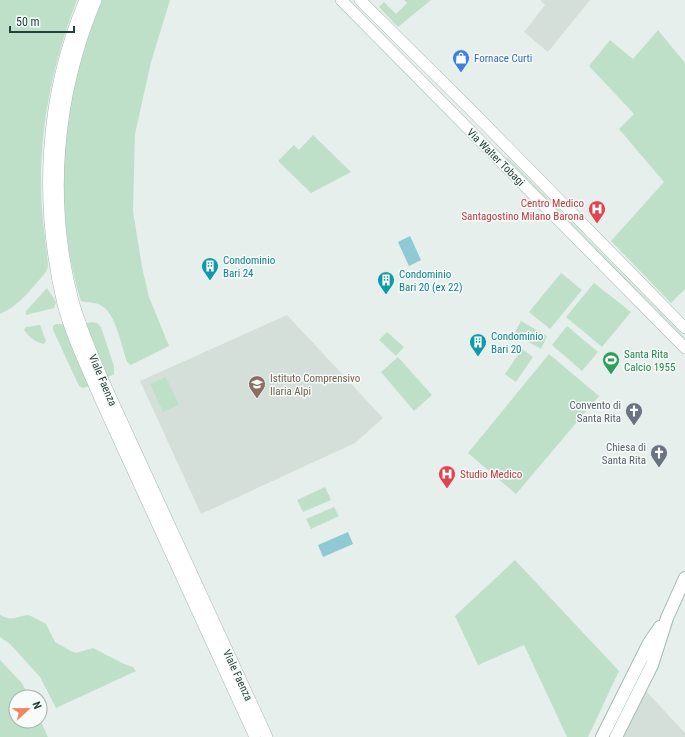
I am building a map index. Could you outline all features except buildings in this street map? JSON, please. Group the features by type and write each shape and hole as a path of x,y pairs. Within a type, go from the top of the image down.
{"main road":[{"path":"616,737 652,665 667,618 685,578"},
{"path":"602,737 649,643 667,618"}],"street":[{"name":"Viale Faenza","path":"85,0 61,71 54,109 49,154 48,187 51,230 63,304 80,352 102,403 255,737"},
{"name":"Viale Faenza","path":"96,0 83,33 73,67 64,110 60,142 58,175 60,219 64,254 73,301 91,352 106,386 267,737"},
{"name":"Via Walter Tobagi","path":"341,0 685,348"},
{"name":"Via Walter Tobagi","path":"360,0 470,108 685,328"}],"shaded area":[{"path":"540,0 590,0 548,52 524,32 545,5"},
{"name":"Istituto Comprensivo Ilaria Alpi","path":"287,315 383,418 355,443 201,514 140,381"},
{"path":"643,688 685,733 685,737 620,737"}],"green space":[{"path":"0,0 77,0 55,68 43,140 41,197 48,266 46,272 25,296 7,311 0,314"},
{"path":"102,0 170,0 151,62 135,134 133,211 142,267 149,297 169,346 131,365 127,362 115,324 107,310 97,304 81,301 71,262 66,224 64,186 65,147 70,109 78,71 88,35"},
{"path":"404,0 431,0 398,27 379,7 384,2 396,14 407,3"},
{"path":"658,30 685,63 685,289 671,303 611,241 664,182 619,129 634,114 589,66 610,40 633,59"},
{"path":"313,135 351,172 311,193 278,161 294,145 299,150"},
{"path":"508,158 685,338 685,339 507,159"},
{"path":"561,273 582,290 550,329 529,312"},
{"path":"594,283 631,312 602,347 566,317"},
{"path":"47,288 56,302 54,308 26,315 26,311"},
{"path":"521,321 547,336 541,349 514,334"},
{"path":"85,323 97,323 101,327 114,366 114,374 106,378"},
{"path":"56,324 65,324 90,386 83,388 79,386 53,330 53,326"},
{"path":"40,325 46,341 44,344 33,339 24,330 26,327"},
{"path":"567,326 598,352 582,371 552,345"},
{"path":"387,332 404,347 396,356 379,340"},
{"path":"522,349 533,357 516,382 505,374"},
{"path":"549,354 599,396 516,494 468,453"},
{"path":"398,357 432,395 414,411 381,372"},
{"path":"166,377 179,405 163,412 150,384"},
{"path":"325,487 331,500 303,512 297,500"},
{"path":"334,507 339,516 311,529 306,519"},
{"path":"515,560 619,671 588,737 567,737 524,645 478,665 455,616"},
{"path":"0,615 11,618 29,615 46,624 55,642 71,651 76,653 93,648 133,667 136,671 56,708 48,692 48,689 46,689 40,677 10,644 0,637"},
{"path":"0,660 21,682 25,689 8,689 8,729 44,729 48,737 0,737"}],"water":[{"path":"410,236 421,260 409,266 398,242"},
{"path":"348,532 353,544 323,557 318,545"}],"place":[{"name":"Fornace Curti","path":"461,73"},
{"name":"Centro Medico Santagostino Milano Barona","path":"597,224"},
{"name":"Condominio Bari 24","path":"210,281"},
{"name":"Condominio Bari 20 (ex 22)","path":"386,295"},
{"name":"Condominio Bari 20","path":"478,357"},
{"name":"Santa Rita Calcio 1955","path":"611,375"},
{"name":"Istituto Comprensivo Ilaria Alpi","path":"257,399"},
{"name":"Convento di Santa Rita","path":"634,426"},
{"name":"Chiesa di Santa Rita","path":"659,468"},
{"name":"Studio Medico","path":"447,489"}]}
